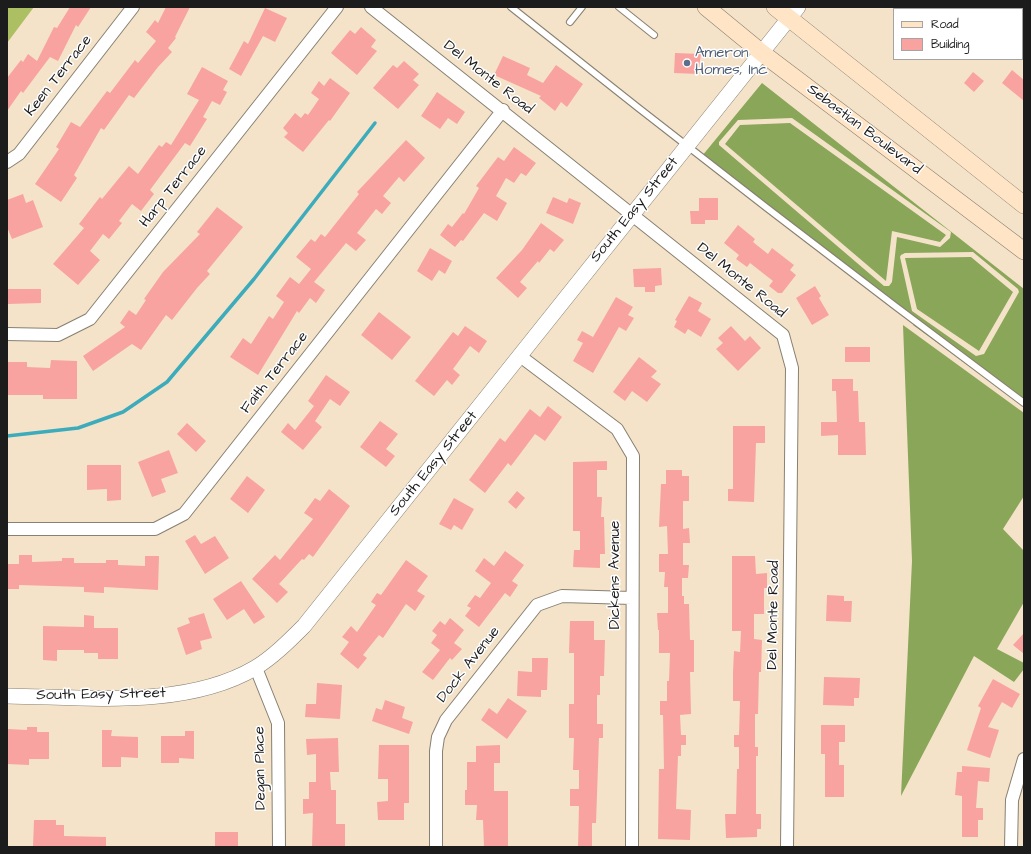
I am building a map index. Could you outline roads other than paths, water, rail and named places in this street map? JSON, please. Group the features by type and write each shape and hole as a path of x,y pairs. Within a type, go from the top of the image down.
{"main road":[{"name":"Sebastian Boulevard","path":"706,7 762,53 1024,251"},
{"path":"775,7 793,13 1024,205"}],"street":[{"name":"Keen Terrace","path":"7,162 19,154 133,7"},
{"name":"Harp Terrace","path":"7,334 58,334 90,319 337,7"},
{"name":"Del Monte Road","path":"371,7 503,110 783,335 792,368 788,847"},
{"name":"South Easy Street","path":"7,696 150,698 189,693 226,682 256,668 278,651 304,626 793,13"},
{"name":"Faith Terrace","path":"7,528 155,529 184,514 503,110"},
{"name":"Dickens Avenue","path":"520,356 617,429 633,456 632,847"},
{"name":"Dock Avenue","path":"436,847 436,751 438,737 446,720 537,605 562,596 632,598"},
{"name":"Degan Place","path":"256,668 278,723 279,847"},
{"path":"1011,847 1012,800 1024,759"}],"lane":[{"path":"511,7 686,147 896,308 1024,403"},
{"path":"570,22 582,7"},
{"path":"619,7 654,35"}],"waterway":[{"path":"7,436 78,428 123,412 167,382 254,279 375,123"}],"place":[{"name":"Ameron Homes, Inc","path":"687,63"}]}
